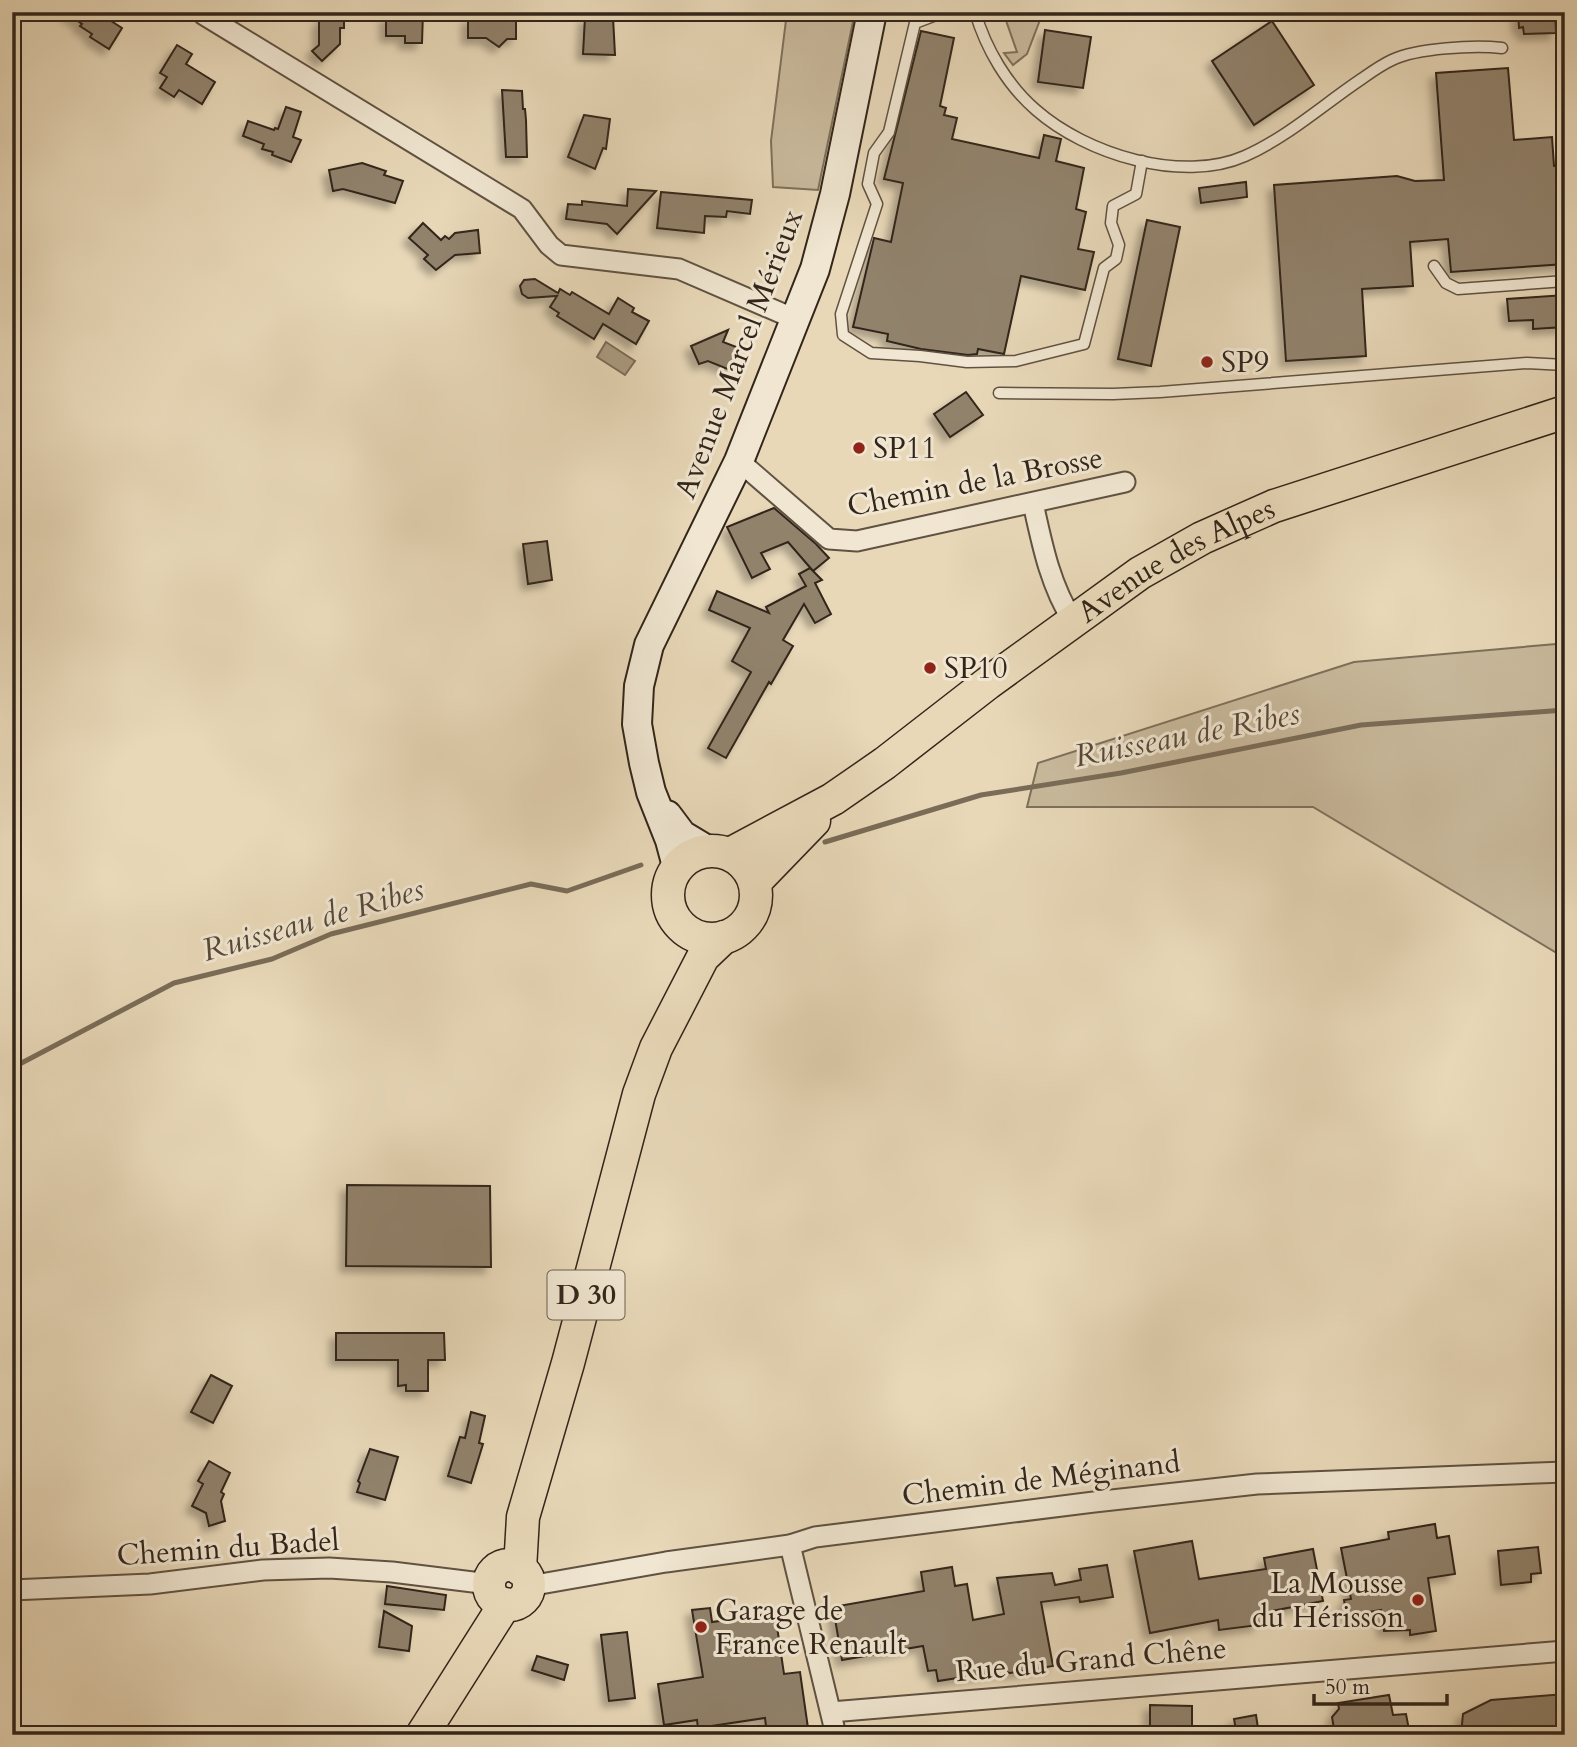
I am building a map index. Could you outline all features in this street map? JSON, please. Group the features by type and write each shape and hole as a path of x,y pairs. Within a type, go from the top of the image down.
{"main road":[{"name":"Avenue Marcel Mérieux","path":"677,866 651,792 637,724 639,686 649,645 740,461 814,269 835,194 872,12"},
{"name":"Avenue des Alpes","path":"718,852 833,799 1140,573 1202,538 1274,506 1565,412"},
{"name":"Avenue Marcel Mérieux","path":"651,792 682,835 718,852"},
{"name":"Avenue des Alpes","path":"755,882 819,817 833,799"},
{"path":"718,852 749,870 755,882 755,906 749,920 738,931 724,937 702,938 681,927 669,905 667,893 677,866 695,853 718,852"},
{"name":"D 30","path":"667,1024 681,927"},
{"name":"D 30","path":"422,1735 511,1586 523,1517 568,1363 639,1094 667,1024 703,957 724,937"}],"street":[{"path":"204,15 522,209 549,245 561,256 679,270 795,319"},
{"name":"Chemin de la Brosse","path":"740,461 830,539 857,541 1125,482"},
{"path":"1033,503 1047,565 1063,606 1073,621"},
{"name":"Chemin de Méginand","path":"511,1586 790,1545 829,1535 1094,1502 1257,1485 1565,1472"},
{"path":"790,1545 836,1735"},
{"name":"Chemin du Badel","path":"12,1590 150,1584 263,1570 329,1567 511,1586"},
{"name":"Rue du Grand Chêne","path":"831,1712 1565,1651"}],"lane":[{"path":"944,12 915,23 889,132 874,153 868,184 877,204 841,314 844,335 871,353 967,362 1016,361 1084,344 1104,268 1116,259 1119,245 1111,223 1113,206 1136,194 1142,161"},
{"path":"975,12 982,34 1005,76 1037,110 1075,136 1128,158 1178,168 1221,164 1245,156 1390,60 1417,53 1483,46 1502,48"},
{"path":"1434,266 1446,283 1458,289 1565,281"},
{"path":"999,393 1125,394 1527,363 1565,365"}],"shaded area":[{"path":"787,12 855,12 818,190 773,187 771,141"},
{"path":"1003,12 1043,12 1027,54 1013,65 1004,53 1017,52"},
{"path":"606,342 635,361 625,375 597,357"},
{"path":"1556,644 1565,646 1565,958 1313,807 1027,807 1038,763 1354,662"}],"building":[{"path":"65,12 97,12 122,28 109,49 90,37 92,34 80,26 82,24"},
{"path":"324,12 344,12 344,28 340,28 340,44 322,61 312,51 319,45 319,21 324,21"},
{"path":"401,12 423,12 422,43 405,43 405,36 386,36 386,16 401,16"},
{"path":"1518,12 1555,12 1556,33 1524,34 1523,27 1519,28"},
{"path":"516,17 516,39 507,39 499,47 486,38 468,38 468,18"},
{"path":"585,17 613,17 615,55 583,54"},
{"path":"1272,21 1314,85 1254,125 1212,61"},
{"path":"1045,30 1091,37 1083,88 1038,82"},
{"path":"921,31 954,38 940,106 946,108 944,115 957,118 952,139 1039,158 1044,135 1061,139 1056,161 1084,168 1076,209 1086,212 1078,249 1094,252 1085,290 1021,276 1004,354 978,349 977,354 968,355 921,349 887,341 888,334 853,327 874,238 891,242 903,183 884,179"},
{"path":"177,45 192,54 186,64 215,82 202,104 179,90 174,97 160,88 167,77 160,73"},
{"path":"1508,68 1514,140 1552,137 1554,166 1565,165 1565,264 1451,272 1448,239 1410,242 1413,286 1362,289 1366,356 1286,361 1274,185 1397,176 1415,181 1444,180 1436,73"},
{"path":"502,90 522,91 527,157 506,157"},
{"path":"286,107 301,112 293,137 301,140 291,162 262,149 264,144 243,136 248,121 278,129"},
{"path":"584,115 610,119 606,149 603,148 595,169 568,157"},
{"path":"362,163 386,171 384,175 403,181 395,203 343,189 333,191 329,170"},
{"path":"1246,182 1247,197 1201,203 1199,188"},
{"path":"628,189 656,191 617,234 607,224 566,219 568,204 582,205 582,201 627,206"},
{"path":"661,192 752,200 750,214 727,211 726,217 705,216 704,233 657,228"},
{"path":"1147,220 1180,227 1151,366 1118,359"},
{"path":"423,223 441,240 445,236 449,239 455,233 478,230 480,253 455,255 436,270 424,259 428,255 409,238"},
{"path":"535,279 558,293 560,289 570,295 572,292 609,314 618,298 634,308 632,312 649,321 636,344 603,324 594,339 557,316 559,313 550,307 557,296 528,298 522,294 520,286 524,280"},
{"path":"1565,295 1565,327 1533,329 1533,320 1509,321 1507,299"},
{"path":"728,330 723,342 739,348 730,370 708,361 699,364 691,346"},
{"path":"966,392 983,415 950,437 934,414"},
{"path":"774,508 829,558 813,571 788,542 761,553 770,569 752,578 727,527"},
{"path":"547,541 552,580 528,584 523,544"},
{"path":"810,568 822,580 815,583 831,614 815,623 804,604 783,640 793,646 771,684 769,682 726,758 708,748 751,672 732,661 750,628 709,610 717,591 769,613 766,607 806,586 799,574"},
{"path":"347,1185 490,1186 491,1267 346,1266"},
{"path":"336,1333 444,1333 445,1360 428,1360 428,1391 406,1391 406,1385 398,1386 398,1360 336,1360"},
{"path":"211,1375 232,1386 213,1423 191,1412"},
{"path":"471,1412 485,1416 479,1443 483,1444 471,1483 448,1476 460,1437 465,1438"},
{"path":"370,1449 398,1457 385,1500 357,1492 360,1483 358,1481"},
{"path":"209,1461 230,1473 221,1492 224,1494 221,1501 225,1521 209,1526 206,1513 192,1506 203,1484 198,1481"},
{"path":"1435,1524 1437,1538 1449,1536 1455,1574 1428,1578 1436,1631 1410,1635 1410,1630 1384,1631 1381,1610 1347,1616 1344,1600 1351,1599 1341,1548 1389,1539 1388,1532"},
{"path":"1192,1541 1199,1579 1266,1569 1264,1558 1313,1549 1323,1601 1257,1614 1259,1625 1219,1630 1218,1620 1150,1633 1134,1551"},
{"path":"1538,1547 1541,1573 1531,1574 1531,1582 1501,1585 1498,1551"},
{"path":"1107,1565 1113,1597 1080,1602 1079,1597 1041,1602 1053,1666 938,1681 936,1670 928,1671 923,1646 842,1660 833,1607 924,1591 921,1572 952,1567 955,1586 967,1584 973,1620 1004,1614 997,1578 1052,1573 1055,1585 1081,1580 1079,1569"},
{"path":"387,1586 446,1595 444,1610 385,1604"},
{"path":"710,1608 712,1622 775,1613 784,1674 800,1672 809,1735 767,1735 765,1718 698,1728 697,1720 664,1725 658,1684 703,1677 692,1610"},
{"path":"384,1611 412,1626 409,1651 379,1647"},
{"path":"627,1632 635,1698 609,1701 601,1635"},
{"path":"537,1656 568,1665 564,1680 532,1670"},
{"path":"1565,1694 1565,1735 1461,1735 1463,1714 1491,1700"},
{"path":"1389,1695 1393,1715 1406,1714 1410,1735 1335,1735 1332,1717 1339,1709 1338,1703"},
{"path":"1150,1705 1192,1706 1192,1735 1150,1735"},
{"path":"1256,1715 1259,1735 1237,1735 1234,1719"}],"waterway":[{"name":"Ruisseau de Ribes","path":"825,842 981,795 1121,773 1361,725 1565,710"},
{"name":"Ruisseau de Ribes","path":"12,1068 174,983 272,959 331,934 531,884 567,891 641,865"}],"place":[{"name":"SP9","path":"1207,362"},
{"name":"SP11","path":"859,448"},
{"name":"SP10","path":"930,668"},
{"name":"La Mousse du Hérisson","path":"1418,1600"},
{"name":"Garage de France Renault","path":"701,1627"}]}
